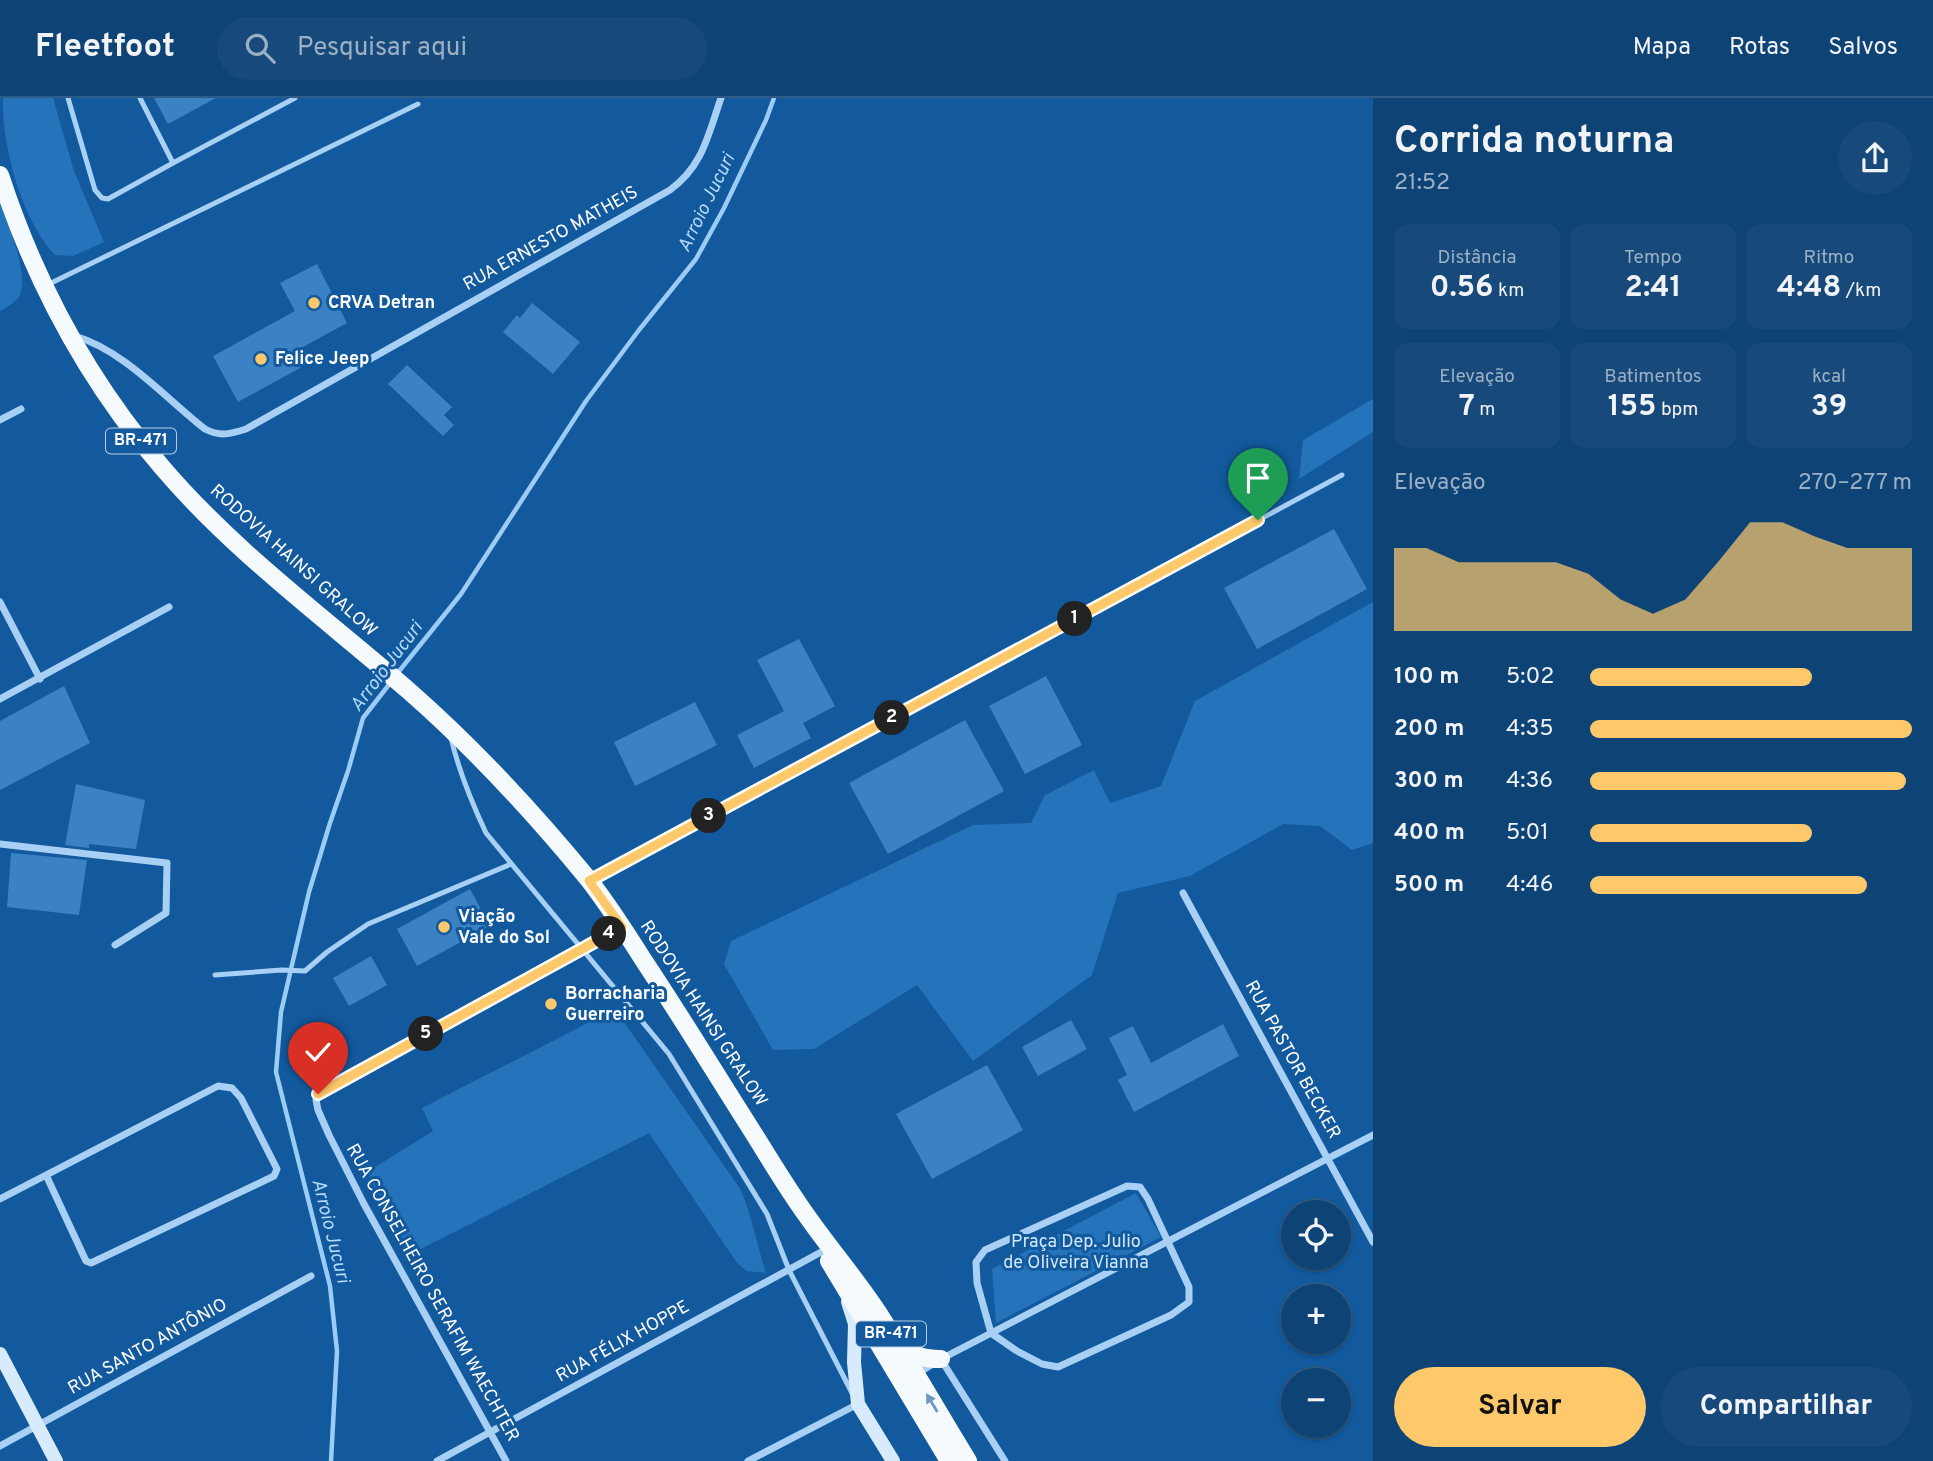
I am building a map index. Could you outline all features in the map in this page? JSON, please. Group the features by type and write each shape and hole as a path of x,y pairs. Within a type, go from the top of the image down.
{"main road":[{"name":"RODOVIA HAINSI GRALOW","path":"0,176 12,212 44,286 68,333 121,414 171,477 232,539 412,694 494,771 589,881 622,927 805,1214 870,1302 968,1461"},
{"name":"RODOVIA HAINSI GRALOW","path":"805,1214 827,1257 949,1461"},
{"path":"827,1257 855,1324 858,1404 893,1461"},
{"path":"870,1302 912,1354 921,1358 941,1359"},
{"path":"0,1354 57,1461"}],"street":[{"name":"RUA ERNESTO MATHEIS","path":"68,333 108,350 212,433 227,435 246,429 670,190 690,173 697,162 721,98"},
{"path":"0,420 21,409"},
{"path":"0,603 40,679"},
{"path":"0,699 169,607"},
{"path":"0,844 167,863 166,913 115,945"},
{"name":"RUA PASTOR BECKER","path":"1183,893 1373,1242"},
{"path":"581,949 622,927"},
{"name":"RUA CONSELHEIRO SERAFIM WAECHTER","path":"506,1461 364,1204 329,1135 316,1100 318,1094 581,949"},
{"path":"0,1199 46,1175 218,1086 232,1088 240,1098 277,1169 274,1176 91,1263 86,1261 46,1175"},
{"path":"915,1374 1373,1135"},
{"path":"1127,1186 1140,1187 1189,1287 1189,1302 1171,1315 1058,1367 1042,1364 991,1333 976,1283 976,1262 985,1250 1127,1186"},
{"name":"RUA FÉLIX HOPPE","path":"438,1461 789,1270 827,1257"},
{"name":"RUA SANTO ANTÔNIO","path":"0,1446 311,1276"},
{"path":"941,1359 1005,1461"},
{"path":"748,1461 858,1404"}],"lane":[{"path":"68,98 95,190 102,198 108,199 295,98"},
{"path":"140,98 173,163"},
{"path":"44,286 418,104"},
{"path":"589,881 1342,475"},
{"path":"449,728 458,767 486,833 669,1054 767,1214 789,1270 858,1404"},
{"path":"215,975 305,971 368,924 511,864"}],"green space":[{"path":"3,98 53,98 74,171 104,242 73,256 55,255 43,240 16,181 6,138"},
{"path":"0,200 17,250 22,289 18,298 0,311"},
{"path":"1373,399 1373,432 1299,479 1303,440"},
{"path":"1373,602 1373,843 1352,850 1320,826 1283,824 1190,876 1118,893 1092,975 973,1061 917,985 814,1049 773,1050 724,964 731,941 973,825 1031,823 1045,795 1094,770 1110,803 1161,786 1195,701"},
{"path":"615,1009 741,1190 766,1273 747,1271 737,1263 649,1133 409,1255 367,1172 433,1131 422,1108"},
{"name":"Praça Dep. Julio de Oliveira Vianna","path":"1136,1193 1161,1237 996,1323 992,1269"}],"building":[{"path":"154,98 216,98 168,124"},
{"path":"317,264 347,323 301,348 309,363 238,402 213,356 295,311 280,283"},
{"path":"532,303 580,342 553,374 503,332 517,315 520,318"},
{"path":"407,365 452,407 444,415 454,425 443,436 388,384"},
{"path":"1334,529 1367,589 1257,649 1224,588"},
{"path":"799,639 835,706 803,723 811,738 754,768 737,735 784,711 757,660"},
{"path":"1046,676 1082,745 1025,774 989,706"},
{"path":"64,686 90,743 0,790 0,721"},
{"path":"695,702 717,745 635,786 614,742"},
{"path":"965,720 1004,791 888,854 849,783"},
{"path":"76,784 145,800 136,849 89,844 89,848 65,845"},
{"path":"11,853 87,860 79,915 7,907"},
{"name":"Viação Vale do Sol","path":"470,889 490,926 417,966 397,929"},
{"path":"371,956 387,985 349,1006 333,978"},
{"path":"1071,1020 1087,1049 1038,1076 1022,1047"},
{"path":"1223,1024 1239,1056 1134,1112 1118,1080 1127,1075 1109,1038 1133,1026 1151,1063"},
{"path":"987,1065 1023,1130 932,1179 896,1114"}],"waterway":[{"name":"Arroio Jucuri","path":"396,675 461,594 586,401 696,259 724,208 774,98"},
{"name":"Arroio Jucuri","path":"331,1461 337,1351 330,1286 276,1072 281,1012 309,892 363,718 391,682"}],"place":[{"name":"CRVA Detran","path":"314,303"},
{"name":"Felice Jeep","path":"261,359"},
{"name":"Viação Vale do Sol","path":"444,927"},
{"name":"Borracharia Guerreiro","path":"551,1004"}],"route":[{"path":"318,1094 622,927 589,881 1258,520"}]}
